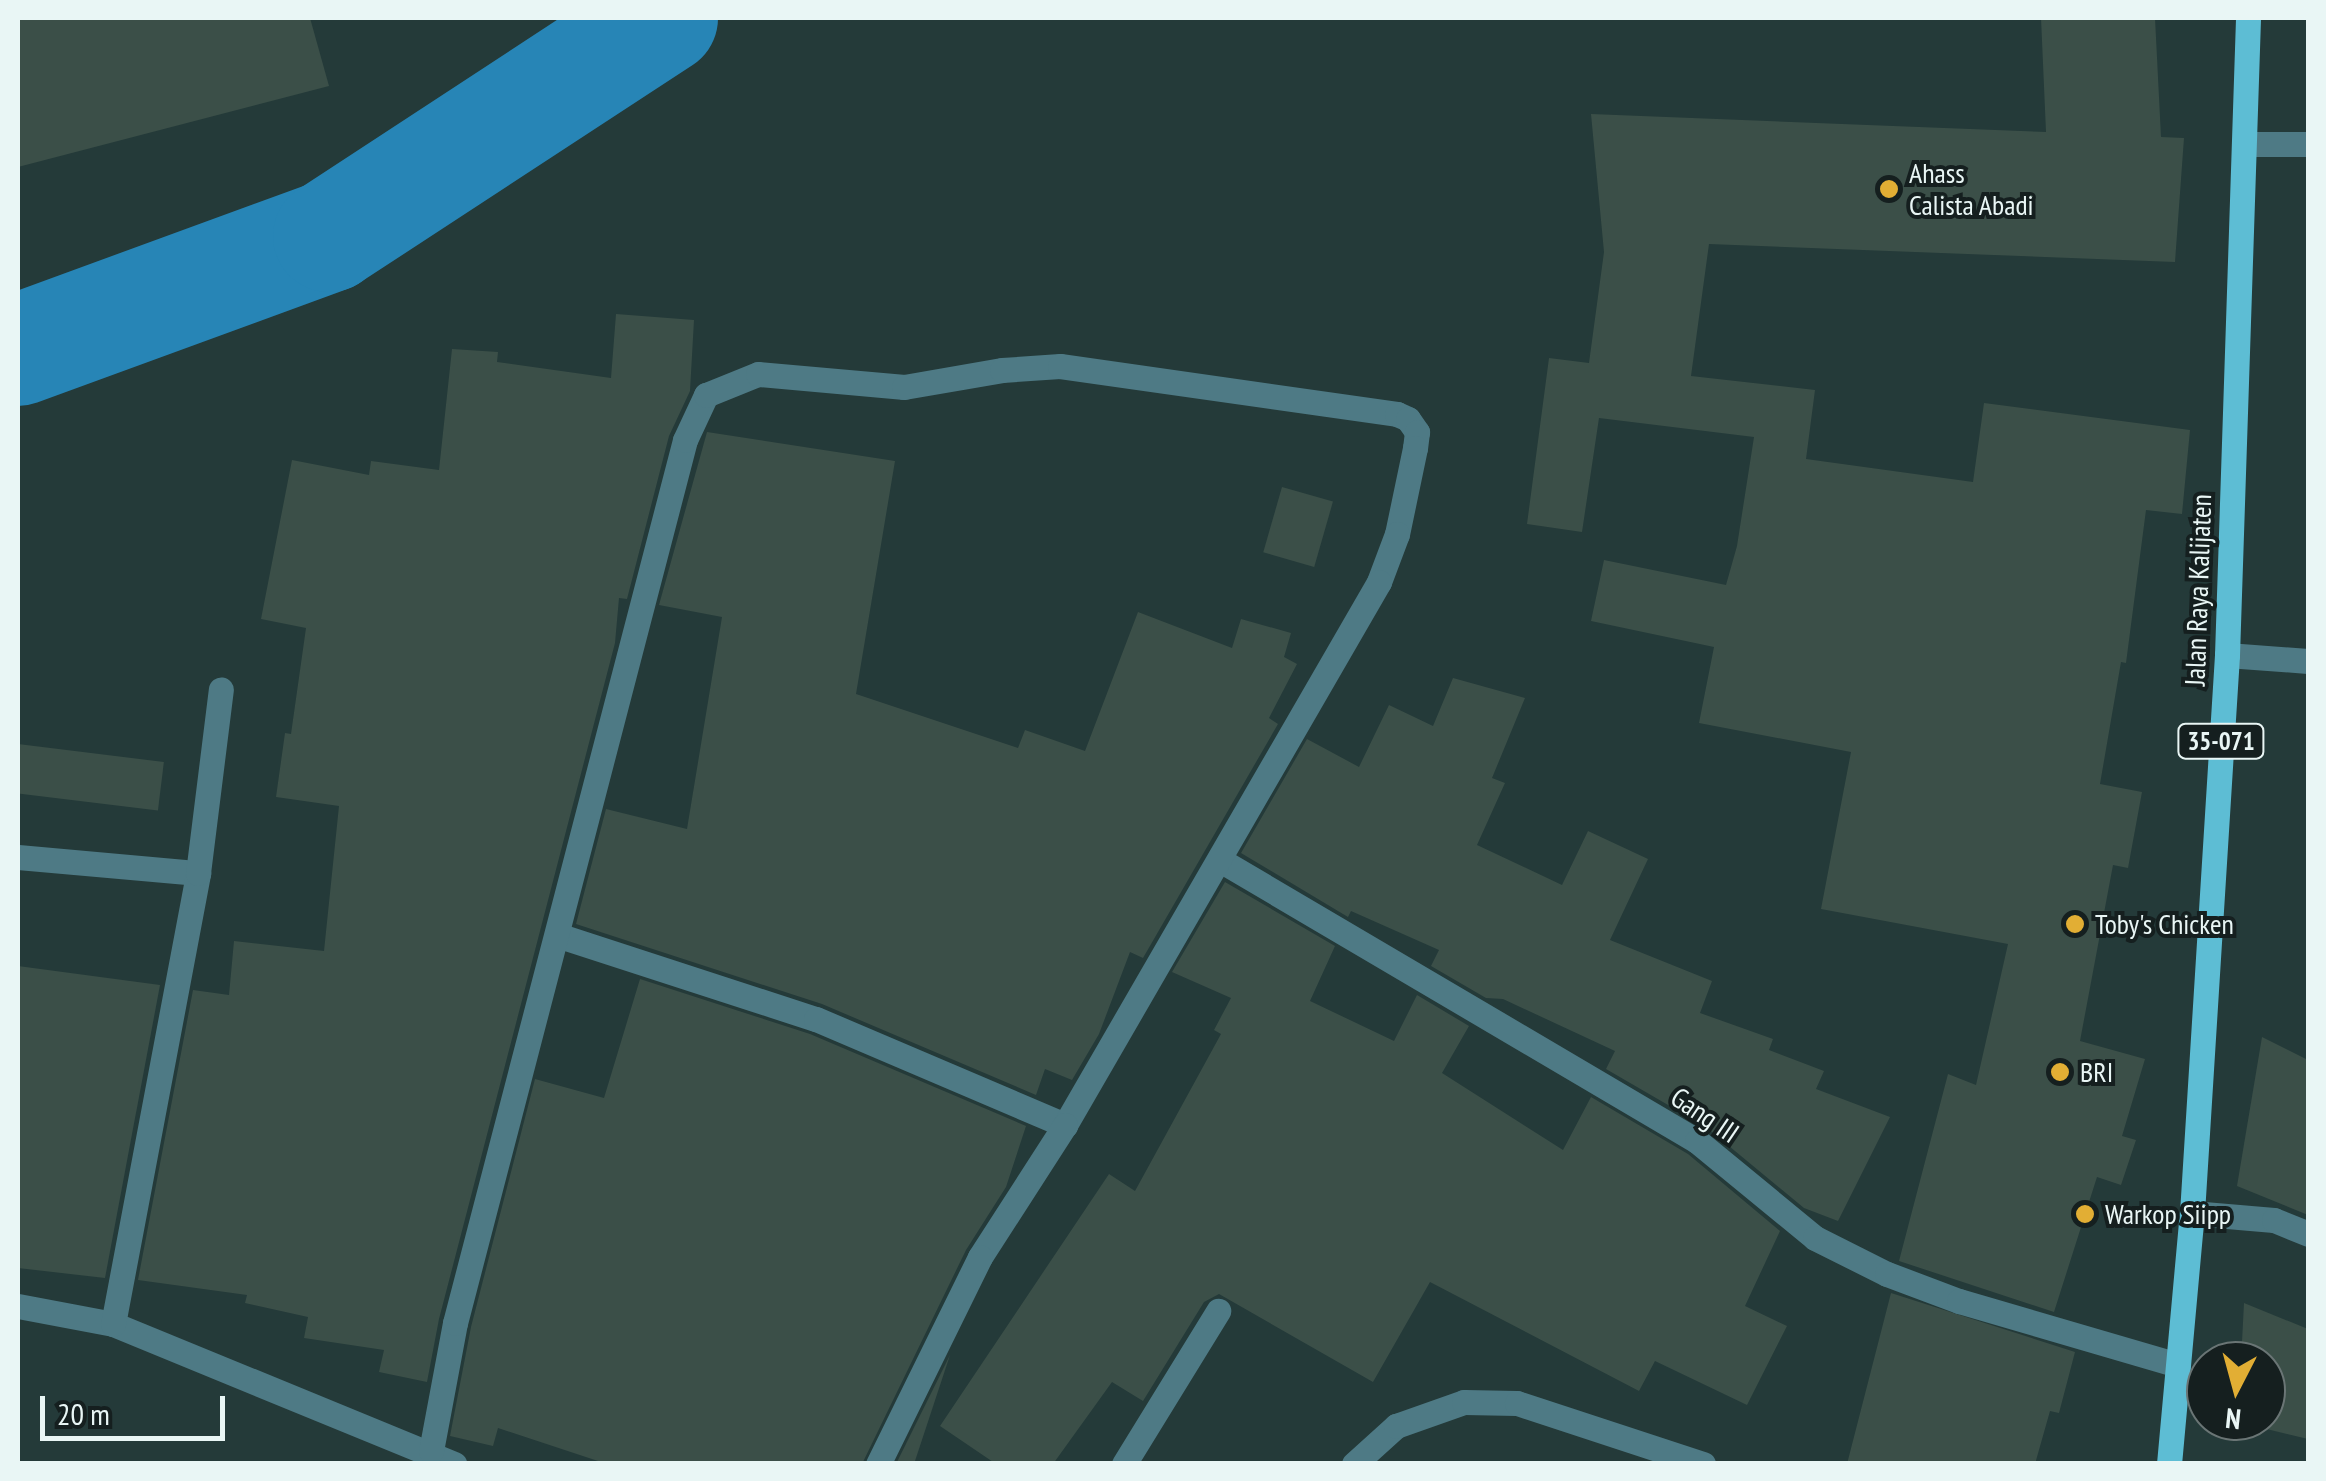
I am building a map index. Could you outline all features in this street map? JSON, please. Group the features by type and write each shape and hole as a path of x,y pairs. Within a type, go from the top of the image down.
{"main road":[{"name":"Jalan Raya Kalijaten","path":"2169,1464 2192,1213 2227,655 2248,18"}],"street":[{"path":"2244,144 2308,144"},
{"path":"431,1451 455,1323 685,440 706,395 758,374 904,387 1060,366 1397,414 1408,419 1417,432 1415,448 1388,563 1065,1125 980,1258 878,1464"},
{"path":"2227,655 2308,661"},
{"path":"113,1324 198,873 221,690"},
{"path":"18,857 198,873"},
{"name":"Gang III","path":"1220,860 1698,1142 1816,1238 1887,1274 1960,1302 2178,1365"},
{"path":"558,935 816,1019 1065,1125"},
{"path":"2192,1213 2274,1220 2308,1234"},
{"path":"18,1306 113,1324 431,1451 454,1464"},
{"path":"1124,1464 1218,1312"},
{"path":"1354,1464 1396,1426 1464,1402 1482,1402 1517,1403 1703,1464"}],"building":[{"path":"18,18 310,18 329,86 18,167"},
{"path":"2041,18 2155,18 2161,137 2184,138 2175,262 1709,244 1691,376 1815,390 1806,459 1973,482 1984,403 2190,430 2182,514 2146,510 2126,663 2121,662 2100,784 2142,792 2128,868 2113,865 2080,1041 2145,1059 2122,1136 2136,1140 2121,1185 2097,1177 2054,1312 1899,1261 1948,1074 1976,1085 2008,944 1821,909 1851,752 1699,723 1714,647 1591,621 1604,560 1726,585 1737,546 1754,437 1599,418 1582,532 1527,524 1549,358 1589,363 1604,252 1591,114 2046,132"},
{"path":"616,314 694,320 690,391 669,436 627,599 619,598 615,643 439,1319 427,1382 379,1372 384,1350 304,1338 308,1317 245,1303 247,1295 138,1280 193,990 229,995 234,941 324,951 339,806 276,797 285,733 291,734 306,628 261,619 292,460 369,475 371,461 439,470 452,349 498,352 497,362 611,378"},
{"path":"707,432 895,461 856,694 1018,748 1025,730 1085,751 1138,612 1232,648 1241,619 1291,633 1284,657 1297,664 1269,718 1278,724 1143,958 1130,952 1099,1034 1072,1080 1045,1069 1036,1095 822,1004 576,924 606,809 687,829 722,617 659,605"},
{"path":"1282,487 1333,502 1314,567 1263,552"},
{"path":"1453,678 1525,698 1492,778 1505,783 1477,845 1562,885 1588,831 1648,859 1610,940 1712,981 1700,1013 1773,1039 1769,1050 1824,1071 1816,1089 1890,1117 1838,1221 1804,1208 1706,1127 1606,1069 1615,1051 1503,999 1486,998 1431,966 1439,950 1351,911 1348,917 1241,853 1307,739 1359,767 1389,705 1433,726"},
{"path":"18,744 164,762 158,811 18,793"},
{"path":"1225,882 1335,946 1310,1001 1394,1041 1417,995 1469,1026 1442,1073 1563,1150 1591,1097 1688,1154 1780,1231 1745,1306 1787,1326 1747,1405 1655,1361 1639,1391 1430,1282 1373,1382 1219,1294 1204,1302 1143,1401 1112,1382 1053,1464 996,1464 940,1426 1109,1174 1135,1191 1221,1034 1214,1030 1231,998 1172,972"},
{"path":"18,966 160,985 105,1278 18,1268"},
{"path":"640,979 810,1034 1026,1126 1006,1187 966,1250 862,1464 607,1464 498,1428 493,1446 450,1436 471,1327 535,1079 604,1098"},
{"path":"2262,1037 2308,1060 2308,1215 2237,1186"},
{"path":"1891,1293 2075,1352 2059,1413 2050,1411 2035,1464 1847,1464"},
{"path":"2244,1303 2308,1329 2308,1439 2286,1434 2286,1341 2242,1341"},
{"path":"950,1355 914,1464 896,1464"}],"waterway":[{"path":"18,350 329,236 662,18"}],"place":[{"name":"Ahass Calista Abadi","path":"1889,189"},
{"name":"Toby's Chicken","path":"2075,924"},
{"name":"BRI","path":"2060,1072"},
{"name":"Warkop Siipp","path":"2085,1214"}]}
